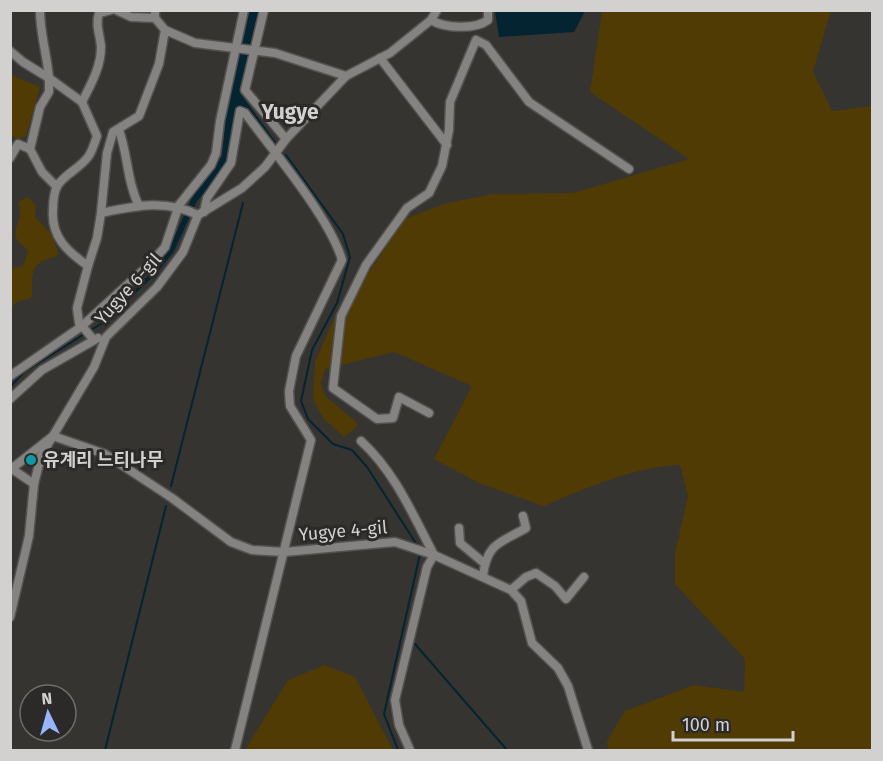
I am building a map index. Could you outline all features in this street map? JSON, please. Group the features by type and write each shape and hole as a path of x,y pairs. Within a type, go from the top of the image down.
{"street":[{"path":"30,149 40,107 49,92 46,48 40,38 40,10"},
{"path":"82,102 98,70 101,48 97,21 99,13 111,10"},
{"path":"116,10 131,17 155,14 165,30 195,43 275,54 346,76"},
{"path":"10,376 82,326 150,264 165,247 179,206 211,165 216,153 220,121 244,10"},
{"path":"264,10 245,90 286,138"},
{"path":"101,213 139,206 179,206 201,214 242,188 265,167 286,138 346,76 380,58 430,20 437,10"},
{"path":"430,20 440,25 481,25 488,20 488,10"},
{"path":"98,135 116,131 139,116 159,64 165,30"},
{"path":"429,413 399,397 393,418 377,419 333,388 333,372 341,316 366,265 407,208 429,193 442,166 447,145 450,102 476,40 486,45 529,102 629,170"},
{"path":"10,51 82,102 98,135 88,158 72,170 57,187 52,224 67,251 88,266"},
{"path":"380,58 447,145"},
{"name":"Yugye 6-gil","path":"10,617 29,536 34,484 41,456 94,367 106,337 157,287 183,252 207,198 231,163 240,111 245,113 274,153"},
{"path":"116,131 126,150 132,191 139,206"},
{"path":"93,339 79,323 77,308 97,238 107,153 116,131"},
{"path":"10,158 18,144 30,149 42,172 57,187"},
{"path":"235,750 311,440 290,406 289,391 296,356 342,260 338,246 274,153"},
{"path":"10,399 42,370 93,339 106,337"},
{"path":"34,484 11,469 53,436"},
{"name":"Yugye 4-gil","path":"53,436 105,454 172,498 231,542 252,550 284,552 395,542 434,555 511,590"},
{"path":"361,441 377,456 397,485 434,555 428,567 395,700 399,725 410,750"},
{"path":"483,576 484,563 492,546 501,539 526,528 523,516"},
{"path":"459,528 460,543 484,563"},
{"path":"584,577 566,599 555,586 536,573 526,577 511,590 521,601 532,643 558,668 568,686 588,750"}],"shaded area":[{"path":"602,11 831,11 813,71 832,111 872,106 872,750 608,750 607,741 625,711 694,685 744,692 745,659 675,584 675,553 688,496 680,465 628,474 544,506 481,484 434,459 472,386 394,352 325,369 321,384 326,397 358,426 344,437 324,419 313,400 315,362 339,307 375,264 404,219 447,203 493,194 573,193 689,159 590,92"},
{"path":"11,75 40,87 26,136 19,139 11,136"},
{"path":"27,197 36,205 35,217 51,234 59,254 37,266 33,274 31,298 15,303 11,309 11,273 13,268 23,266 28,250 20,244 15,233 20,217 18,202"},
{"path":"325,665 355,677 393,750 245,750 288,680"}],"water":[{"path":"495,10 585,11 574,32 499,37"},
{"path":"249,11 260,11 240,93 286,156 241,106 237,109 228,159 219,177 197,201 174,251 157,273 105,322 153,270 169,249 194,193 222,156 226,117"}],"waterway":[{"path":"286,155 343,234 350,257 337,303 312,350 301,401 308,419 333,444 352,450 367,467 417,545"},
{"path":"171,486 243,203"},
{"path":"91,330 106,321"},
{"path":"10,387 24,372 86,333"},
{"path":"105,750 166,506"},
{"path":"398,750 384,714 420,554"},
{"path":"10,555 10,571"},
{"path":"415,644 507,750"}],"place":[{"name":"유계리 느티나무","path":"31,460"}],"district":[{"name":"Yugye","path":"290,112"}]}
